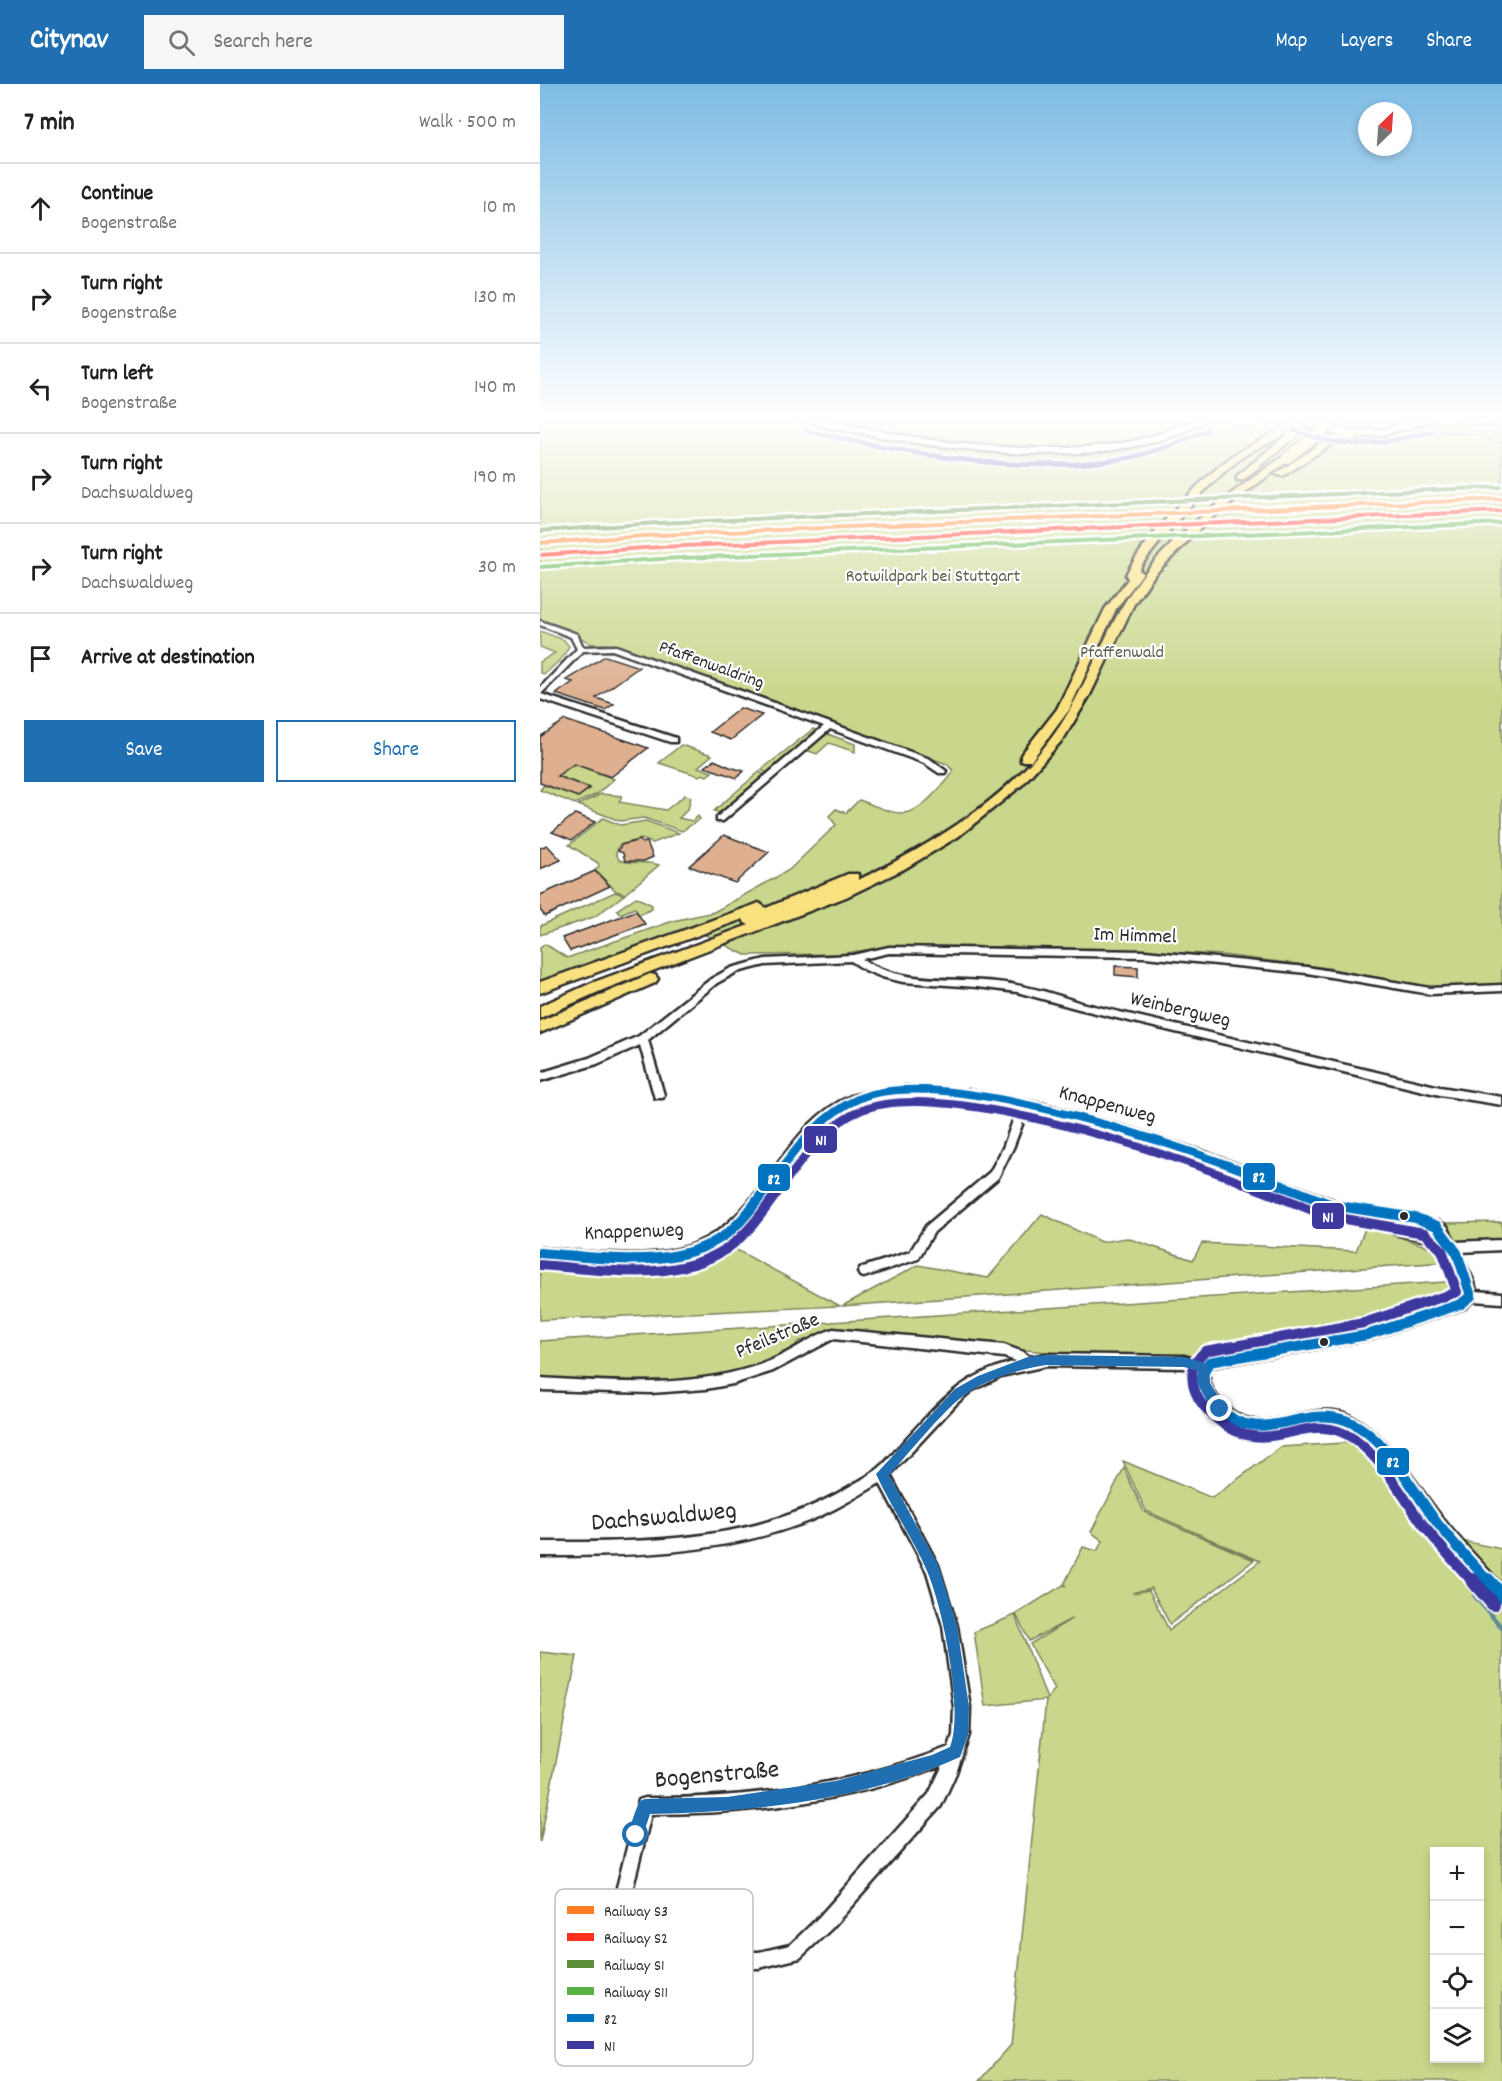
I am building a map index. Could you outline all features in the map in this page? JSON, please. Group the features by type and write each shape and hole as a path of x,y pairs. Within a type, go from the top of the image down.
{"highway":[{"path":"1133,579 1131,575 1137,563 1181,512"},
{"path":"540,1000 603,973 745,922 865,872 927,838 981,800 1018,767 1063,710 1111,609 1174,531 1195,512"},
{"path":"540,1012 600,986 770,924 852,890 904,864 971,821 1007,792 1050,748 1067,726 1124,612 1159,564 1184,535 1211,512"},
{"path":"1159,564 1227,512"},
{"path":"540,988 644,948 793,897 800,899"},
{"path":"540,1027 642,982 735,949 770,924"}],"street":[{"path":"540,623 574,636 581,649 540,694 673,740"},
{"name":"Pfaffenwaldring","path":"581,649 613,648 927,761 942,771"},
{"path":"720,819 829,726"},
{"name":"Im Himmel","path":"540,1077 593,1061 644,1039 714,981 735,970 765,962 853,958 889,950 1145,954 1307,970 1430,991 1502,988"},
{"name":"Weinbergweg","path":"853,958 869,970 896,979 994,985 1041,992 1091,1009 1440,1091 1502,1101"},
{"path":"644,1039 659,1095"},
{"name":"Knappenweg","path":"540,1253 664,1256 682,1255 707,1246 735,1226 822,1119 854,1099 880,1092 914,1088 1024,1105 1152,1138 1347,1209 1435,1224 1447,1235 1452,1247"},
{"path":"864,1272 914,1256 930,1229 994,1175 1008,1148 1024,1105"},
{"path":"1502,1245 1452,1247 1468,1282 1471,1296 1502,1298"},
{"name":"Dachswaldweg","path":"540,1549 626,1549 741,1538 804,1518 835,1503 882,1474 959,1393 982,1380 1028,1363 1046,1360 1184,1362 1204,1367 1209,1362 1367,1335 1461,1304 1471,1296"},
{"name":"Pfeilstraße","path":"540,1384 681,1385 720,1380 776,1364 833,1334 1004,1351 1019,1356 1028,1363"},
{"path":"1204,1367 1204,1384 1210,1396 1220,1409 1236,1421 1252,1426 1274,1428 1312,1417 1333,1417 1365,1431 1452,1541 1499,1593"},
{"name":"Bogenstraße","path":"753,1960 794,1952 825,1923 935,1800 948,1773 961,1735 962,1707 950,1626 933,1570 882,1474"},
{"name":"Bogenstraße","path":"625,1889 645,1806 727,1805 836,1788 933,1761 955,1752"}],"green space":[{"name":"Pfaffenwald","path":"540,512 1502,512 1502,985 1436,990 1328,968 1222,955 1129,950 886,947 839,954 745,955 692,928 540,983 540,948 545,944 567,958 673,921 714,912 789,870 836,825 829,816 836,809 846,813 859,800 892,812 908,812 925,803 948,780 953,771 947,764 607,644 591,644 566,628 540,619"},
{"path":"540,631 564,640 569,646 563,657 545,674 540,673 540,662 555,653 540,647"},
{"path":"813,729 819,731 768,773 761,770"},
{"path":"825,733 855,744 855,752 829,743 817,754 806,750"},
{"path":"681,745 712,755 698,767 712,772 707,776 702,774 699,776 659,763"},
{"path":"574,764 614,779 597,794 575,804 540,790 544,785 578,797 590,789 557,776"},
{"path":"759,772 766,775 720,813 714,811"},
{"path":"601,794 622,796 619,802 666,810 685,795 691,797 688,809 679,818 692,821 698,816 700,819 682,831 644,818 620,821 578,805"},
{"path":"603,818 620,825 646,821 679,833 653,843 641,839 619,845 616,853 619,860 659,865 625,894 616,891 595,870 599,867 598,863 569,845"},
{"path":"615,892 624,895 594,917 540,935 540,926"},
{"path":"636,897 652,905 652,909 639,915 635,908 620,914 617,910"},
{"path":"1042,1214 1101,1242 1127,1238 1193,1260 1202,1243 1356,1251 1366,1226 1441,1251 1445,1262 842,1306 918,1265 988,1278"},
{"path":"1502,1222 1502,1241 1456,1242 1447,1223"},
{"path":"724,1243 840,1306 540,1320 540,1258 680,1262"},
{"path":"1460,1281 1458,1297 1449,1302 1337,1335 1214,1356 1077,1355 834,1331 798,1342 781,1358 753,1369 718,1376 638,1381 540,1379 540,1341"},
{"path":"1359,1442 1433,1535 1502,1549 1502,2081 979,2081 1011,2045 1046,1700 985,1706 974,1632 1015,1615 1047,1699 1055,1689 1030,1644 1073,1618 1029,1641 1016,1614 1063,1585 1066,1586 1064,1584 1083,1547 1097,1551 1103,1541 1091,1532 1124,1468 1144,1512 1254,1560 1170,1624 1151,1588 1132,1593 1149,1590 1169,1630 1260,1561 1146,1511 1123,1461 1212,1498 1281,1447"},
{"path":"540,1652 577,1656 540,1842"}],"building":[{"path":"605,656 639,667 596,698 614,704 605,710 556,694 573,682 566,680"},
{"path":"740,708 762,715 731,740 710,732"},
{"path":"565,720 648,748 611,777 574,764 557,776 590,788 578,797 540,783 540,737"},
{"path":"714,760 744,771 737,778 705,767"},
{"path":"575,814 595,822 572,840 552,832"},
{"path":"724,835 769,852 735,883 689,866"},
{"path":"640,840 642,843 647,842 653,857 644,861 625,861 623,853 618,851 621,845"},
{"path":"547,845 561,860 540,869 540,848"},
{"path":"595,871 610,886 545,916 540,910 540,895"},
{"path":"636,911 645,924 570,951 562,938"},
{"path":"1115,966 1138,967 1138,977 1115,975"}],"waterway":[{"path":"1474,1595 1502,1628"}],"rail line":[{"name":"S1","path":"540,531 658,523 911,512"},
{"name":"S3","path":"540,543 659,535 1193,512"},
{"name":"S2","path":"541,555 660,547 1474,512"},
{"name":"S11","path":"542,567 660,559 1502,523"}],"transit line":[{"name":"82","path":"540,1253 623,1259 665,1257 705,1247 726,1234 745,1216 797,1148 837,1109 862,1097 910,1089 959,1093 1085,1119 1206,1156 1332,1205 1428,1221 1437,1226 1452,1243 1471,1296"},
{"name":"N1","path":"540,1265 636,1271 661,1270 706,1260 726,1249 745,1232 808,1153 824,1135 843,1120 865,1109 912,1101 975,1108 1083,1131 1203,1168 1328,1216 1424,1233 1431,1237 1442,1250 1457,1292 1364,1323 1205,1351 1193,1363 1193,1383 1196,1396 1208,1412 1228,1428 1246,1436 1261,1438 1306,1428 1322,1427 1340,1431 1353,1438 1377,1461 1429,1532 1493,1604"},
{"name":"82","path":"1471,1296 1461,1304 1367,1335 1209,1362 1204,1367 1202,1377 1211,1399 1217,1406 1227,1415 1244,1424 1259,1427 1274,1426 1331,1416 1346,1420 1360,1428 1397,1466 1439,1525 1502,1596"}],"route":[{"path":"636,1835 645,1806 681,1808 727,1805 836,1788 933,1761 955,1752 961,1735 962,1707 950,1626 933,1570 882,1474 959,1393 982,1380 1028,1363 1046,1360 1184,1362 1204,1367 1202,1374 1204,1384 1220,1409"}],"park label":[{"name":"Rotwildpark bei Stuttgart","path":"933,577"}]}
